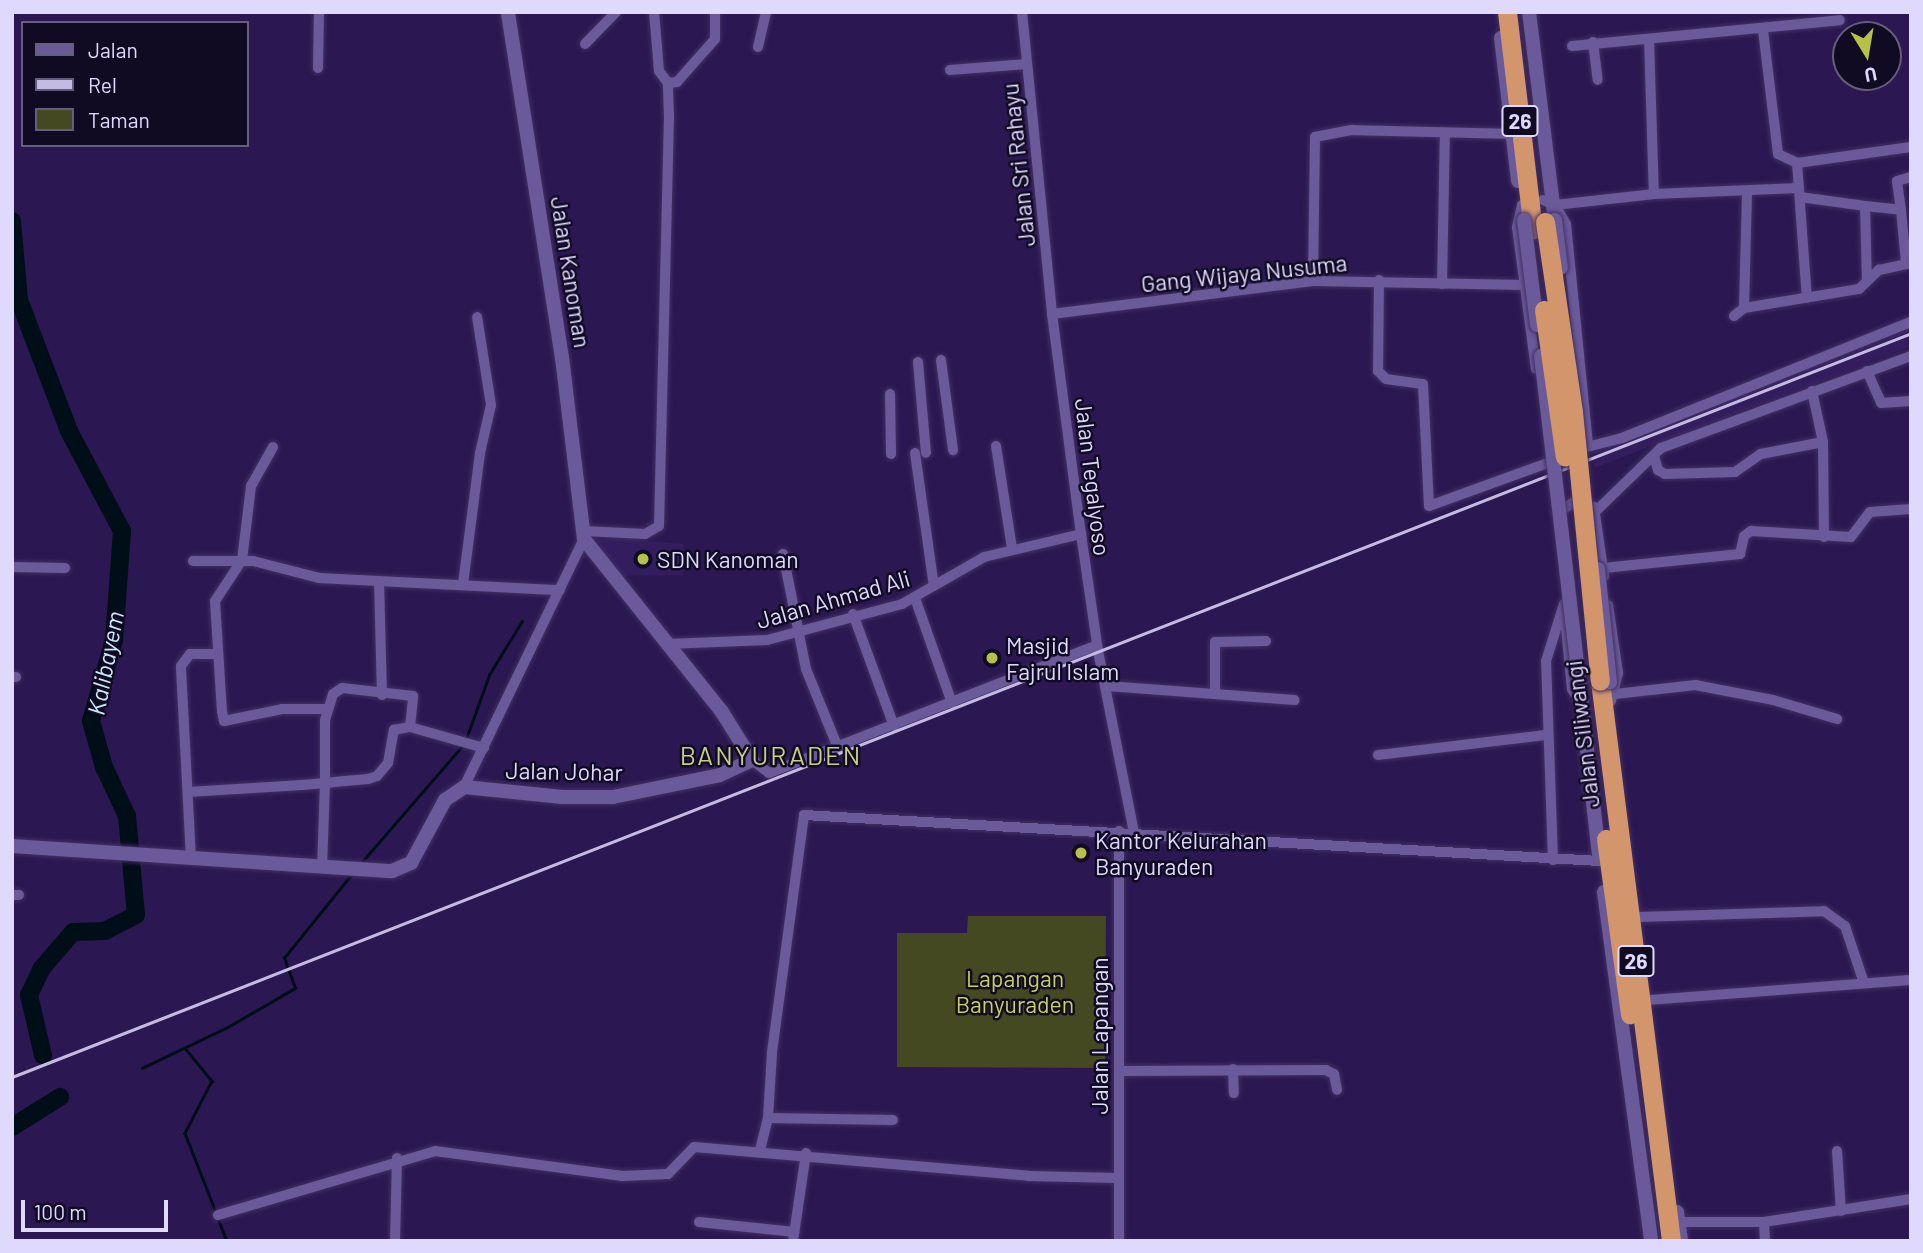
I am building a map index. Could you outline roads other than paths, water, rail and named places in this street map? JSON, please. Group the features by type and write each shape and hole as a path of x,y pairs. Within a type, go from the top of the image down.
{"highway":[{"name":"26","path":"1507,12 1540,212"},
{"name":"26","path":"1519,12 1540,212"},
{"name":"Jalan Siliwangi","path":"1540,212 1573,412 1598,691 1671,1241"},
{"name":"Jalan Siliwangi","path":"1598,691 1655,1078 1661,1241"}],"street":[{"path":"318,68 319,12"},
{"name":"Jalan Kanoman","path":"508,12 584,535"},
{"path":"585,44 616,12"},
{"path":"584,535 645,534 659,526 668,83 659,71 654,12"},
{"path":"668,83 677,82 715,39 715,12"},
{"path":"758,47 766,12"},
{"name":"Jalan Sri Rahayu","path":"1022,12 1052,314"},
{"path":"1498,12 1511,134 1540,212 1566,224 1588,444"},
{"path":"1529,12 1540,212"},
{"path":"1572,46 1763,30 1840,20"},
{"path":"1763,30 1776,149 1797,163 1911,147"},
{"path":"1649,39 1654,194"},
{"path":"1593,43 1598,80"},
{"path":"950,70 1027,64"},
{"path":"1313,281 1315,137 1352,130 1511,134"},
{"path":"1442,284 1445,133"},
{"path":"1797,163 1807,298"},
{"path":"1734,316 1744,309 1859,289 1878,270 1909,263 1897,181 1911,177"},
{"path":"1744,309 1747,191"},
{"path":"1550,463 1517,227 1540,212 1654,194 1747,191 1800,193 1901,210"},
{"path":"1865,206 1867,281"},
{"path":"1379,280 1378,371 1386,379 1423,384 1429,506 1550,463 1588,444 1622,439 1911,323"},
{"name":"Gang Wijaya Nusuma","path":"1052,314 1313,281 1379,280 1524,285"},
{"name":"Jalan Tegalyoso","path":"1052,314 1097,645 1134,832"},
{"path":"463,584 480,453 491,412 477,317"},
{"path":"1596,511 1661,448 1911,356"},
{"path":"942,360 953,450"},
{"path":"918,362 926,453"},
{"path":"1867,371 1881,402 1911,401"},
{"path":"1812,391 1823,442 1824,537"},
{"path":"890,394 891,454"},
{"path":"1654,456 1658,470 1665,474 1735,472 1761,454 1823,442"},
{"path":"996,446 1012,548"},
{"path":"273,447 251,486 242,560 215,601 215,654 224,721 282,709 327,709"},
{"path":"915,453 934,586"},
{"path":"1651,1241 1600,861 1598,691 1618,673 1596,511 1589,504 1574,502 1556,516 1572,689 1598,691 1695,685 1773,700 1838,719"},
{"path":"1603,568 1740,554 1744,537 1751,531 1824,537 1855,535 1870,512 1911,509"},
{"name":"Jalan Ahmad Ali","path":"667,644 750,643 797,631 915,598 969,562 1012,548 1081,534"},
{"path":"12,845 387,872 408,866 445,800 464,787 584,535"},
{"path":"584,535 722,712 752,760 769,773 1097,645"},
{"path":"783,554 797,631 815,695 838,748"},
{"path":"193,561 242,560 319,578 560,590"},
{"path":"12,567 65,568"},
{"path":"379,581 382,695"},
{"path":"915,598 953,703"},
{"path":"1553,860 1545,735 1548,643 1564,604"},
{"path":"853,614 894,726"},
{"path":"1215,694 1215,642 1266,641"},
{"path":"191,859 181,666 190,654 215,654"},
{"path":"1107,686 1294,700"},
{"path":"321,867 327,709 339,688 382,695 413,696 410,727"},
{"path":"1598,691 1638,917 1649,1000 1655,1078"},
{"path":"188,792 325,783 381,773 394,730 410,727 484,748"},
{"path":"1378,755 1545,735"},
{"name":"Jalan Johar","path":"464,787 562,797 613,797 720,775 752,760"},
{"path":"760,1150 768,1118 772,1052 804,816 974,822 1600,861"},
{"name":"Jalan Lapangan","path":"1119,831 1119,1241"},
{"path":"1638,917 1824,911 1845,926 1864,983"},
{"path":"1649,1000 1911,980"},
{"path":"1233,1069 1234,1093"},
{"path":"1120,1071 1326,1070 1334,1074 1337,1090"},
{"path":"768,1118 892,1120"},
{"path":"218,1215 397,1158 435,1151 583,1173 654,1176 678,1167 690,1147 806,1153 1029,1175 1117,1178"},
{"path":"1659,1150 1681,1241"},
{"path":"1836,1151 1841,1211"},
{"path":"699,1222 793,1237 806,1153"},
{"path":"395,1241 397,1158"},
{"path":"1678,1222 1764,1222 1911,1199"},
{"path":"1764,1222 1765,1241"}],"waterway":[{"name":"Kalibayem","path":"12,221 19,300 69,431 122,531 114,640 91,721 104,767 127,816 136,915 105,931 73,932 42,968 29,995 43,1055"},
{"path":"466,739 489,675 522,621"},
{"path":"360,864 463,745"},
{"path":"142,1068 226,1028 295,988 284,958 351,875"},
{"path":"185,1048 212,1081 185,1133 216,1212"},
{"name":"Kalibayem","path":"12,1127 60,1097"},
{"path":"218,1218 227,1241"}],"railway":[{"path":"12,1077 1911,333"}],"place":[{"name":"SDN Kanoman","path":"643,559"},
{"name":"Masjid Fajrul Islam","path":"992,658"},
{"name":"Kantor Kelurahan Banyuraden","path":"1081,853"}],"district":[{"name":"BANYURADEN","path":"771,755"}],"park label":[{"name":"Lapangan Banyuraden","path":"1015,991"}]}
